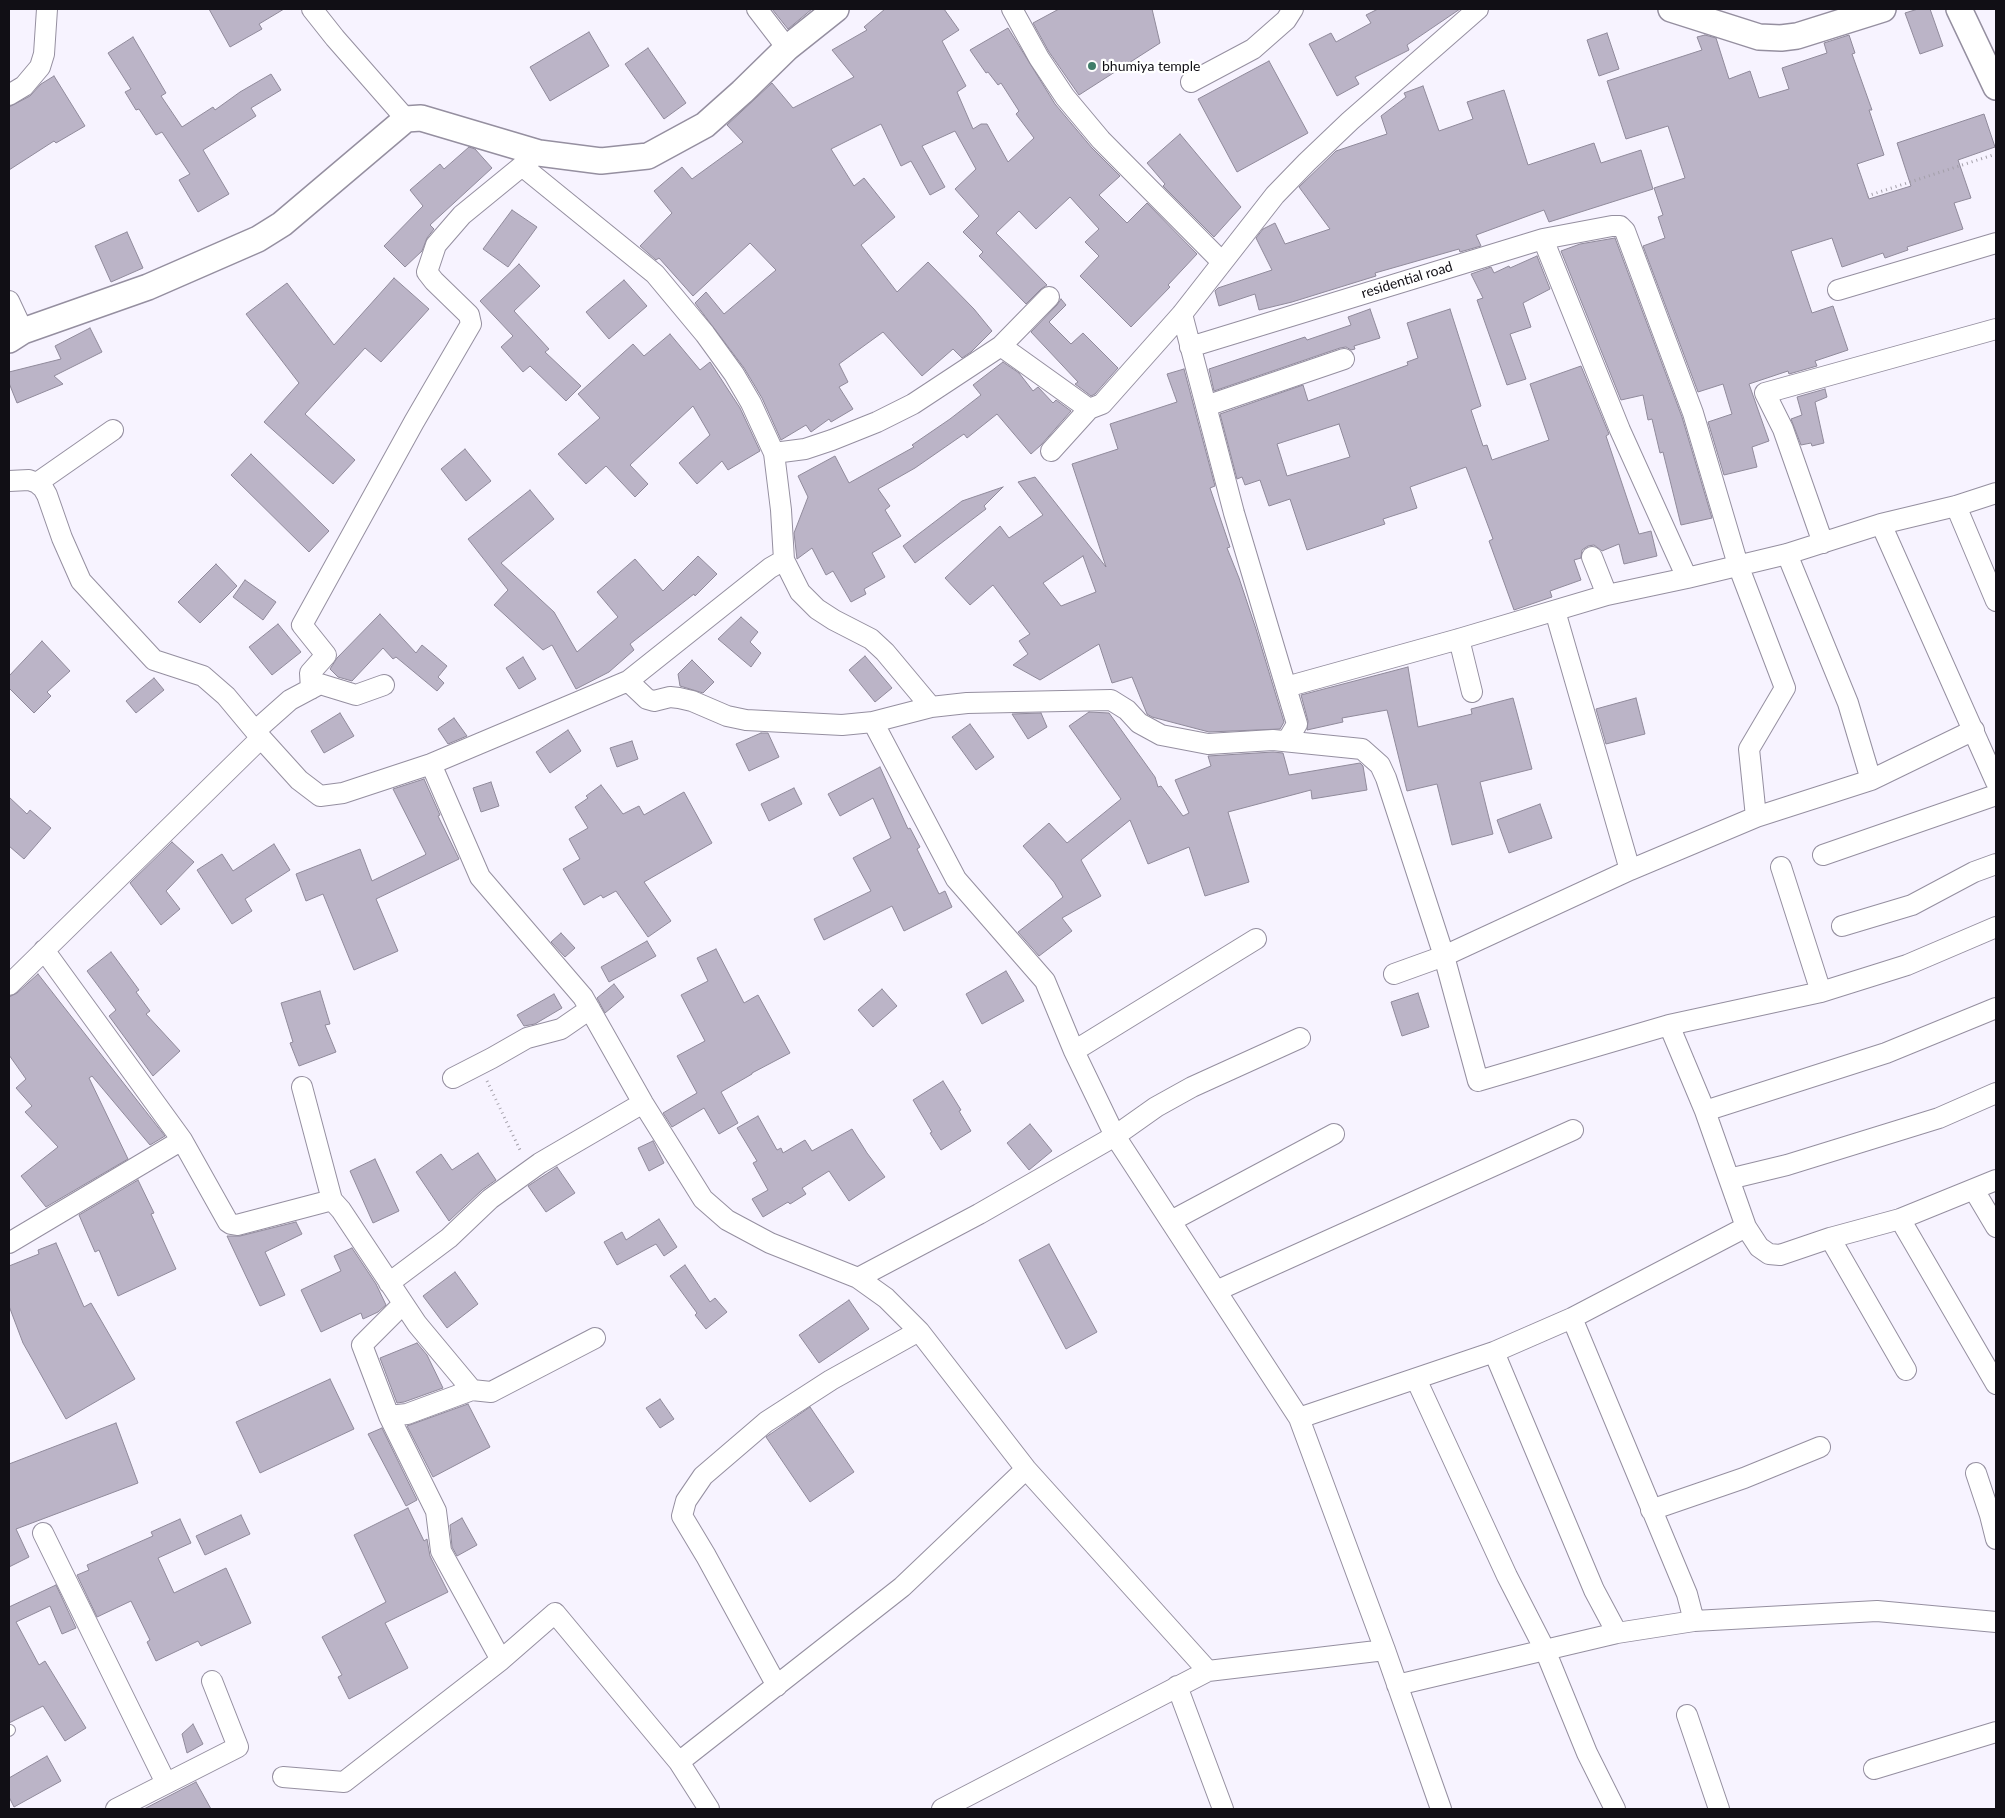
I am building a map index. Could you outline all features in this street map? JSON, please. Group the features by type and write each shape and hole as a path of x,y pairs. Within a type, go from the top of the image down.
{"street":[{"path":"9,95 24,86 40,67 44,54 47,9"},
{"path":"312,9 406,119"},
{"path":"757,9 787,48"},
{"path":"9,301 16,336 148,287 258,240 282,224 406,119 421,118 531,159 601,160 648,156 705,126 787,48 836,9"},
{"path":"1012,9 1039,58 1071,104 1101,140 1222,262"},
{"path":"1191,82 1253,49 1286,20 1293,9"},
{"path":"1051,451 1089,409 1102,404 1182,314 1275,195 1350,121 1478,9"},
{"path":"1671,9 1759,37 1781,38 1797,36 1883,9"},
{"path":"1959,9 1996,87"},
{"path":"531,159 655,274 705,334 734,374 751,403 774,453 781,510 784,560 800,592 817,609 871,639 885,652 931,707"},
{"path":"311,689 310,673 326,654 302,625 414,422 471,324 469,315 427,272 436,245 462,215 531,159"},
{"name":"residential road","path":"1190,347 1543,239 1620,226 1625,231 1693,413 1738,565"},
{"path":"1543,239 1620,430 1687,578"},
{"path":"1838,290 1996,243"},
{"path":"774,453 805,449 877,422 913,404 1001,346 1049,298"},
{"path":"1182,314 1234,513 1297,724 1287,741"},
{"path":"1823,543 1783,429 1765,393 1996,329"},
{"path":"1001,346 1089,409"},
{"path":"1206,406 1344,359"},
{"path":"37,483 113,430"},
{"path":"9,481 29,480 37,483 47,494 62,538 81,581 154,660 202,676 226,696 299,780 320,796 344,793 431,764 628,681 770,568 784,560"},
{"path":"1286,687 1459,639 1607,595 1787,554 1882,524 1956,506 1996,493"},
{"path":"1956,506 1996,601"},
{"path":"1882,524 1974,730 1991,759 1996,782"},
{"path":"1787,554 1848,703 1871,780"},
{"path":"1592,557 1607,595"},
{"path":"1738,565 1785,688 1749,748 1756,817"},
{"path":"1555,611 1630,870"},
{"path":"1459,639 1472,692"},
{"path":"628,681 647,699 654,701 670,697 679,698 692,701 727,716 746,720 842,725 874,722 931,707 975,703 1111,700 1127,710 1139,723 1161,735 1208,744 1273,740 1362,749 1380,765 1386,778 1444,956 1478,1081 1669,1026 1821,992 1907,965 1996,927"},
{"path":"9,985 258,735 290,700 320,684 356,695 384,685"},
{"path":"874,722 956,879 1045,981 1074,1050 1115,1136 1299,1418 1385,1650 1441,1809"},
{"path":"1394,974 1444,956 1630,870 1756,817 1871,780 1974,730"},
{"path":"431,764 480,877 583,997 643,1103 703,1199 727,1220 770,1242 858,1278 886,1298 919,1331 1026,1469 1208,1671"},
{"path":"1823,854 1996,795"},
{"path":"1842,926 1912,905 1974,872 1996,864"},
{"path":"1781,868 1821,992"},
{"path":"1074,1050 1256,939"},
{"path":"44,950 182,1140 231,1224 332,1200"},
{"path":"1705,1111 1886,1053 1996,1008"},
{"path":"452,1078 527,1038 561,1028 590,1009"},
{"path":"1669,1026 1705,1111 1746,1227 1759,1247 1769,1254 1780,1255 1830,1238 1900,1219 1996,1180"},
{"path":"858,1278 979,1214 1115,1136 1156,1107 1192,1087 1300,1038"},
{"path":"302,1087 332,1200 341,1210 416,1324 472,1390"},
{"path":"1729,1179 1788,1165 1939,1118 1996,1093"},
{"path":"390,1283 449,1238 490,1200 530,1171 643,1103"},
{"path":"1216,1291 1573,1130"},
{"path":"1170,1221 1334,1134"},
{"path":"9,1243 182,1140"},
{"path":"1974,1190 1996,1227"},
{"path":"1900,1219 1996,1384"},
{"path":"1299,1418 1494,1352 1572,1318 1746,1227"},
{"path":"1830,1238 1906,1370"},
{"path":"403,1304 362,1345 389,1416 436,1511 441,1551 500,1660"},
{"path":"1572,1318 1687,1594 1694,1621"},
{"path":"777,1686 682,1516 686,1502 703,1476 766,1422 831,1380 919,1331"},
{"path":"389,1416 406,1414 472,1390 491,1392 595,1338"},
{"path":"1494,1352 1594,1590 1617,1633"},
{"path":"1416,1378 1507,1576 1545,1650 1587,1753 1615,1809"},
{"path":"1651,1510 1744,1478 1820,1447"},
{"path":"678,1762 902,1587 1026,1469"},
{"path":"1976,1473 1996,1538"},
{"path":"43,1533 166,1783"},
{"path":"1397,1685 1617,1633 1694,1621 1877,1611 1996,1622"},
{"path":"283,1777 344,1782 500,1660 555,1613 678,1762 709,1809"},
{"path":"942,1809 1208,1671 1385,1650"},
{"path":"116,1809 238,1747 212,1681"},
{"path":"1178,1686 1223,1809"},
{"path":"1687,1715 1719,1809"},
{"path":"1874,1769 1996,1732"}],"path":[{"path":"1867,196 1996,154"},
{"path":"480,1064 530,1171"}],"building":[{"path":"209,9 284,9 259,24 262,29 230,47"},
{"path":"772,9 812,9 788,29"},
{"path":"885,9 944,9 959,30 942,41 966,86 957,92 973,129 981,124 987,124 1008,162 1034,138 1016,114 1019,111 1001,83 998,85 988,72 986,73 970,50 1008,28 1055,104 1092,148 1120,176 1099,195 1127,223 1147,203 1197,254 1168,285 1170,287 1131,327 1080,276 1099,256 1085,242 1099,229 1070,197 1036,229 1019,211 996,233 1047,285 1026,304 979,256 983,252 963,232 979,216 955,189 976,169 955,131 922,146 945,187 930,195 911,161 901,166 881,124 831,149 854,186 864,178 895,217 861,245 897,292 928,262 974,309 992,331 971,352 962,358 953,349 922,376 883,332 839,364 848,382 839,387 853,409 831,422 829,419 811,432 806,425 781,440 762,398 744,368 695,303 706,292 724,314 776,270 750,243 693,296 659,258 656,260 640,246 672,213 654,191 682,167 692,179 743,142 727,125 772,83 793,108 854,77 832,50 867,30 864,27"},
{"name":"bhumiya temple","path":"1059,9 1152,9 1160,43 1079,95 1049,52 1033,23"},
{"path":"1378,9 1460,9 1407,45 1409,50 1355,77 1359,84 1337,96 1309,44 1331,33 1336,42 1371,23 1366,15"},
{"path":"1918,9 1930,9 1943,46 1920,54 1905,13"},
{"path":"589,32 609,66 550,101 530,67"},
{"path":"1607,33 1619,69 1599,76 1587,40"},
{"path":"1705,35 1716,38 1729,79 1750,71 1759,98 1789,89 1782,68 1827,53 1824,43 1849,35 1855,53 1852,54 1872,110 1869,110 1884,155 1857,164 1869,199 1911,186 1897,143 1984,114 1995,147 1958,160 1971,198 1954,203 1963,229 1907,247 1908,250 1885,258 1883,253 1842,267 1832,238 1791,251 1812,313 1833,306 1848,350 1815,361 1817,366 1789,374 1788,371 1749,384 1769,441 1752,447 1757,467 1724,475 1708,422 1732,414 1723,384 1698,392 1643,246 1665,238 1658,217 1663,215 1654,188 1685,178 1668,126 1626,139 1607,81 1702,50 1697,37"},
{"path":"133,37 166,93 161,96 182,127 213,107 215,110 240,92 271,74 281,90 251,108 256,116 203,150 229,194 198,212 179,180 190,174 162,132 156,135 139,109 136,110 125,92 131,89 108,53"},
{"path":"648,48 686,103 664,119 625,64"},
{"path":"1269,61 1308,133 1237,172 1198,99"},
{"path":"54,76 85,126 56,143 54,141 9,170 9,107 30,96 41,84"},
{"path":"1423,86 1439,131 1473,119 1467,102 1504,90 1528,165 1594,143 1601,163 1641,150 1653,189 1549,222 1544,210 1476,235 1481,246 1460,252 1459,249 1375,273 1376,276 1292,302 1259,310 1255,294 1219,306 1215,291 1218,288 1272,270 1256,238 1263,229 1275,223 1285,244 1330,229 1299,187 1336,151 1387,134 1381,116 1406,97 1404,93"},
{"path":"1180,134 1241,207 1214,237 1163,186 1165,184 1147,163"},
{"path":"469,147 475,149 492,168 430,225 434,229 427,238 422,251 405,267 384,246 423,206 410,190 440,164 444,169"},
{"path":"512,210 537,227 508,267 483,249"},
{"path":"127,232 143,268 111,282 95,246"},
{"path":"1615,238 1682,417 1712,518 1681,525 1663,452 1660,453 1652,419 1648,420 1643,395 1621,400 1561,251 1580,244"},
{"path":"1537,256 1550,289 1523,303 1531,327 1510,334 1526,379 1507,385 1477,300 1483,298 1471,274 1491,267 1494,273"},
{"path":"519,264 540,286 514,311 549,349 545,352 581,386 566,401 530,366 523,372 501,347 513,336 480,301"},
{"path":"394,278 429,309 381,362 365,348 305,414 355,460 333,484 264,422 299,383 246,314 287,283 334,345"},
{"path":"624,280 647,306 609,339 586,312"},
{"path":"1061,299 1066,305 1049,322 1071,344 1083,333 1118,368 1091,396 1075,384 1078,382 1031,332"},
{"path":"1370,309 1380,338 1354,346 1355,349 1340,348 1214,391 1209,369 1305,337 1307,340 1351,325 1348,317"},
{"path":"1450,309 1481,406 1471,410 1483,446 1487,445 1492,460 1549,440 1530,384 1581,366 1609,434 1606,436 1639,534 1651,531 1657,556 1624,564 1619,544 1602,551 1594,545 1588,546 1582,550 1581,558 1574,560 1581,580 1550,591 1552,597 1514,610 1489,541 1493,539 1466,467 1410,487 1417,508 1383,519 1385,524 1307,550 1290,499 1269,506 1260,480 1245,485 1242,477 1237,479 1220,414 1303,385 1308,401 1408,365 1407,362 1418,358 1407,323","holes":["1339,424 1350,457 1287,476 1277,444"]},
{"path":"90,328 102,352 54,376 63,384 17,403 9,383 9,372 61,359 55,346"},
{"path":"670,334 700,370 710,362 740,408 760,451 728,470 722,461 697,484 679,463 710,435 693,406 630,465 648,484 635,497 606,466 586,484 558,454 600,418 578,394 633,344 644,356"},
{"path":"1003,362 1019,373 1033,391 1038,387 1053,403 1056,400 1071,411 1041,445 1031,454 997,414 967,438 964,434 915,468 878,489 890,506 885,510 901,536 872,553 885,577 864,589 866,594 851,602 833,571 826,575 812,548 797,559 794,533 808,497 798,476 835,456 849,483 914,447 912,445 981,395 973,385"},
{"path":"1184,369 1215,486 1210,488 1230,547 1227,548 1256,629 1284,722 1280,729 1209,732 1152,717 1147,714 1132,677 1112,683 1099,644 1040,680 1013,665 1028,654 1019,641 1030,634 993,585 970,605 945,578 1000,526 1009,538 1043,515 1018,482 1035,477 1106,567 1072,464 1118,449 1110,424 1177,402 1167,374","holes":["1083,556 1096,592 1061,606 1043,583"]},
{"path":"1825,389 1827,397 1815,402 1824,443 1812,446 1811,443 1801,445 1791,419 1802,415 1797,397"},
{"path":"465,449 491,481 466,501 441,469"},
{"path":"251,454 329,531 309,552 231,475"},
{"path":"1003,487 984,506 986,509 915,563 903,546 962,501"},
{"path":"530,490 554,519 501,563 554,612 577,652 618,617 597,592 635,559 663,591 698,556 717,574 695,596 694,594 630,644 634,650 609,672 576,689 552,645 543,650 494,605 508,590 468,539"},
{"path":"216,564 237,586 200,623 178,602"},
{"path":"245,580 276,602 263,620 233,597"},
{"path":"380,614 416,653 422,645 447,666 438,677 444,683 437,691 396,657 393,659 383,648 352,681 338,677 330,669 337,658"},
{"path":"741,617 758,632 750,642 761,653 751,667 718,639"},
{"path":"278,624 301,652 272,675 249,647"},
{"path":"42,641 70,671 47,692 51,696 34,713 9,688 9,676"},
{"path":"865,656 892,688 875,702 849,670"},
{"path":"523,657 536,679 519,689 506,668"},
{"path":"692,660 714,682 703,693 680,686 678,674"},
{"path":"1408,667 1418,727 1472,714 1471,709 1513,698 1532,769 1480,782 1493,834 1452,845 1437,784 1407,791 1387,710 1342,718 1343,722 1307,730 1308,721 1301,695"},
{"path":"154,678 164,690 136,713 126,701"},
{"path":"1636,698 1645,734 1606,744 1596,709"},
{"path":"1089,712 1109,713 1155,777 1158,787 1161,786 1183,816 1189,813 1175,780 1211,766 1208,756 1283,753 1289,775 1360,763 1363,766 1367,790 1312,799 1311,790 1228,812 1249,882 1205,896 1189,847 1148,864 1130,820 1081,860 1101,896 1062,918 1072,931 1039,956 1018,932 1063,897 1054,882 1023,846 1049,823 1067,843 1121,799 1069,726"},
{"path":"340,713 354,736 324,753 311,731"},
{"path":"1041,713 1047,727 1028,739 1012,714"},
{"path":"454,718 467,736 448,744 438,729"},
{"path":"970,724 994,757 976,770 952,737"},
{"path":"568,730 581,751 550,773 536,752"},
{"path":"761,733 768,733 779,757 749,771 736,744"},
{"path":"632,741 638,759 617,767 610,748"},
{"path":"880,767 908,829 910,828 920,847 917,849 939,894 945,891 952,907 904,931 892,906 824,940 814,919 871,891 853,858 891,838 873,798 840,816 828,794"},
{"path":"424,779 440,815 438,816 459,859 376,899 398,951 354,970 323,894 306,901 296,874 360,849 372,881 425,855 393,789"},
{"path":"491,782 499,806 481,812 473,788"},
{"path":"601,785 623,814 639,806 644,815 684,792 712,843 644,882 671,921 648,937 616,891 603,898 601,895 584,905 563,869 580,859 569,839 588,828 575,807 588,798 586,796"},
{"path":"794,788 802,804 769,821 761,804"},
{"path":"9,797 27,814 30,810 51,828 24,859 9,846"},
{"path":"1540,804 1552,838 1509,853 1497,820"},
{"path":"172,842 194,862 166,891 180,909 161,925 130,883"},
{"path":"274,844 290,870 245,899 252,911 232,924 197,870 222,854 233,871"},
{"path":"561,933 575,948 565,957 551,942"},
{"path":"647,941 656,956 609,982 601,967"},
{"path":"716,949 744,1003 758,995 790,1053 721,1092 738,1123 719,1134 704,1108 672,1127 663,1113 697,1093 677,1056 705,1041 681,995 708,981 697,958"},
{"path":"111,952 139,990 136,992 150,1011 146,1014 180,1051 153,1076 109,1016 116,1010 87,971"},
{"path":"1006,971 1024,1001 982,1024 966,994"},
{"path":"38,974 165,1136 150,1145 92,1076 89,1078 128,1159 46,1207 21,1176 58,1147 25,1112 32,1106 16,1088 26,1079 9,1055 9,997 17,993"},
{"path":"614,984 624,997 605,1013 597,998"},
{"path":"882,989 897,1006 873,1027 858,1010"},
{"path":"320,991 330,1024 325,1025 336,1052 299,1066 290,1043 293,1042 281,1003"},
{"path":"1418,993 1429,1027 1402,1036 1391,1002"},
{"path":"554,994 562,1008 535,1024 524,1026 517,1015"},
{"path":"943,1081 961,1110 959,1111 971,1131 941,1150 913,1100"},
{"path":"758,1116 777,1150 781,1148 783,1153 805,1140 812,1151 852,1129 885,1177 849,1201 829,1171 802,1188 806,1194 763,1217 752,1199 768,1190 753,1163 757,1161 737,1128"},
{"path":"1030,1124 1052,1151 1029,1170 1007,1143"},
{"path":"653,1141 664,1163 649,1171 638,1148"},
{"path":"478,1153 496,1180 482,1190 449,1221 416,1172 441,1154 452,1170"},
{"path":"375,1159 399,1211 373,1223 350,1171"},
{"path":"557,1167 575,1193 546,1212 528,1186"},
{"path":"138,1180 154,1213 151,1214 176,1269 118,1296 99,1250 95,1252 79,1215"},
{"path":"659,1219 677,1247 664,1256 656,1244 617,1265 604,1242 622,1232 626,1240"},
{"path":"296,1222 302,1234 265,1252 285,1295 260,1306 227,1236 240,1236"},
{"path":"56,1243 84,1307 91,1303 135,1379 66,1419 23,1343 9,1306 9,1266 39,1254 38,1250"},
{"path":"1049,1244 1097,1332 1066,1349 1019,1260"},
{"path":"352,1248 376,1284 386,1305 378,1312 363,1319 361,1313 321,1332 301,1290 341,1271 334,1256"},
{"path":"685,1265 710,1302 715,1298 727,1312 706,1329 695,1315 697,1313 670,1276"},
{"path":"455,1272 478,1304 447,1328 423,1296"},
{"path":"849,1300 869,1329 819,1363 799,1335"},
{"path":"417,1343 427,1355 443,1388 397,1403 380,1358"},
{"path":"330,1379 354,1429 260,1473 236,1422"},
{"path":"660,1399 674,1419 660,1428 646,1408"},
{"path":"468,1404 490,1447 433,1477 407,1426"},
{"path":"810,1407 854,1472 810,1502 766,1437"},
{"path":"116,1423 138,1483 16,1529 29,1557 9,1567 9,1464"},
{"path":"382,1428 417,1500 406,1506 368,1434"},
{"path":"408,1508 424,1541 427,1539 430,1556 448,1592 385,1623 408,1668 349,1699 338,1677 342,1675 322,1637 386,1602 354,1535"},
{"path":"241,1515 250,1534 205,1555 196,1536"},
{"path":"462,1518 477,1545 457,1556 452,1547 450,1525"},
{"path":"180,1519 191,1543 158,1558 174,1593 226,1568 251,1623 201,1646 198,1641 156,1661 147,1642 150,1640 131,1601 97,1617 77,1575 89,1570 87,1565 153,1536 151,1532"},
{"path":"56,1585 76,1628 62,1634 50,1606 16,1622 39,1665 45,1661 86,1728 65,1741 43,1706 9,1723 9,1607"},
{"path":"193,1724 203,1744 187,1753 182,1734"},
{"path":"47,1756 61,1781 14,1807 9,1797 9,1778"},
{"path":"196,1782 211,1809 144,1809"}],"place":[{"name":"bhumiya temple","path":"1092,66"}]}
